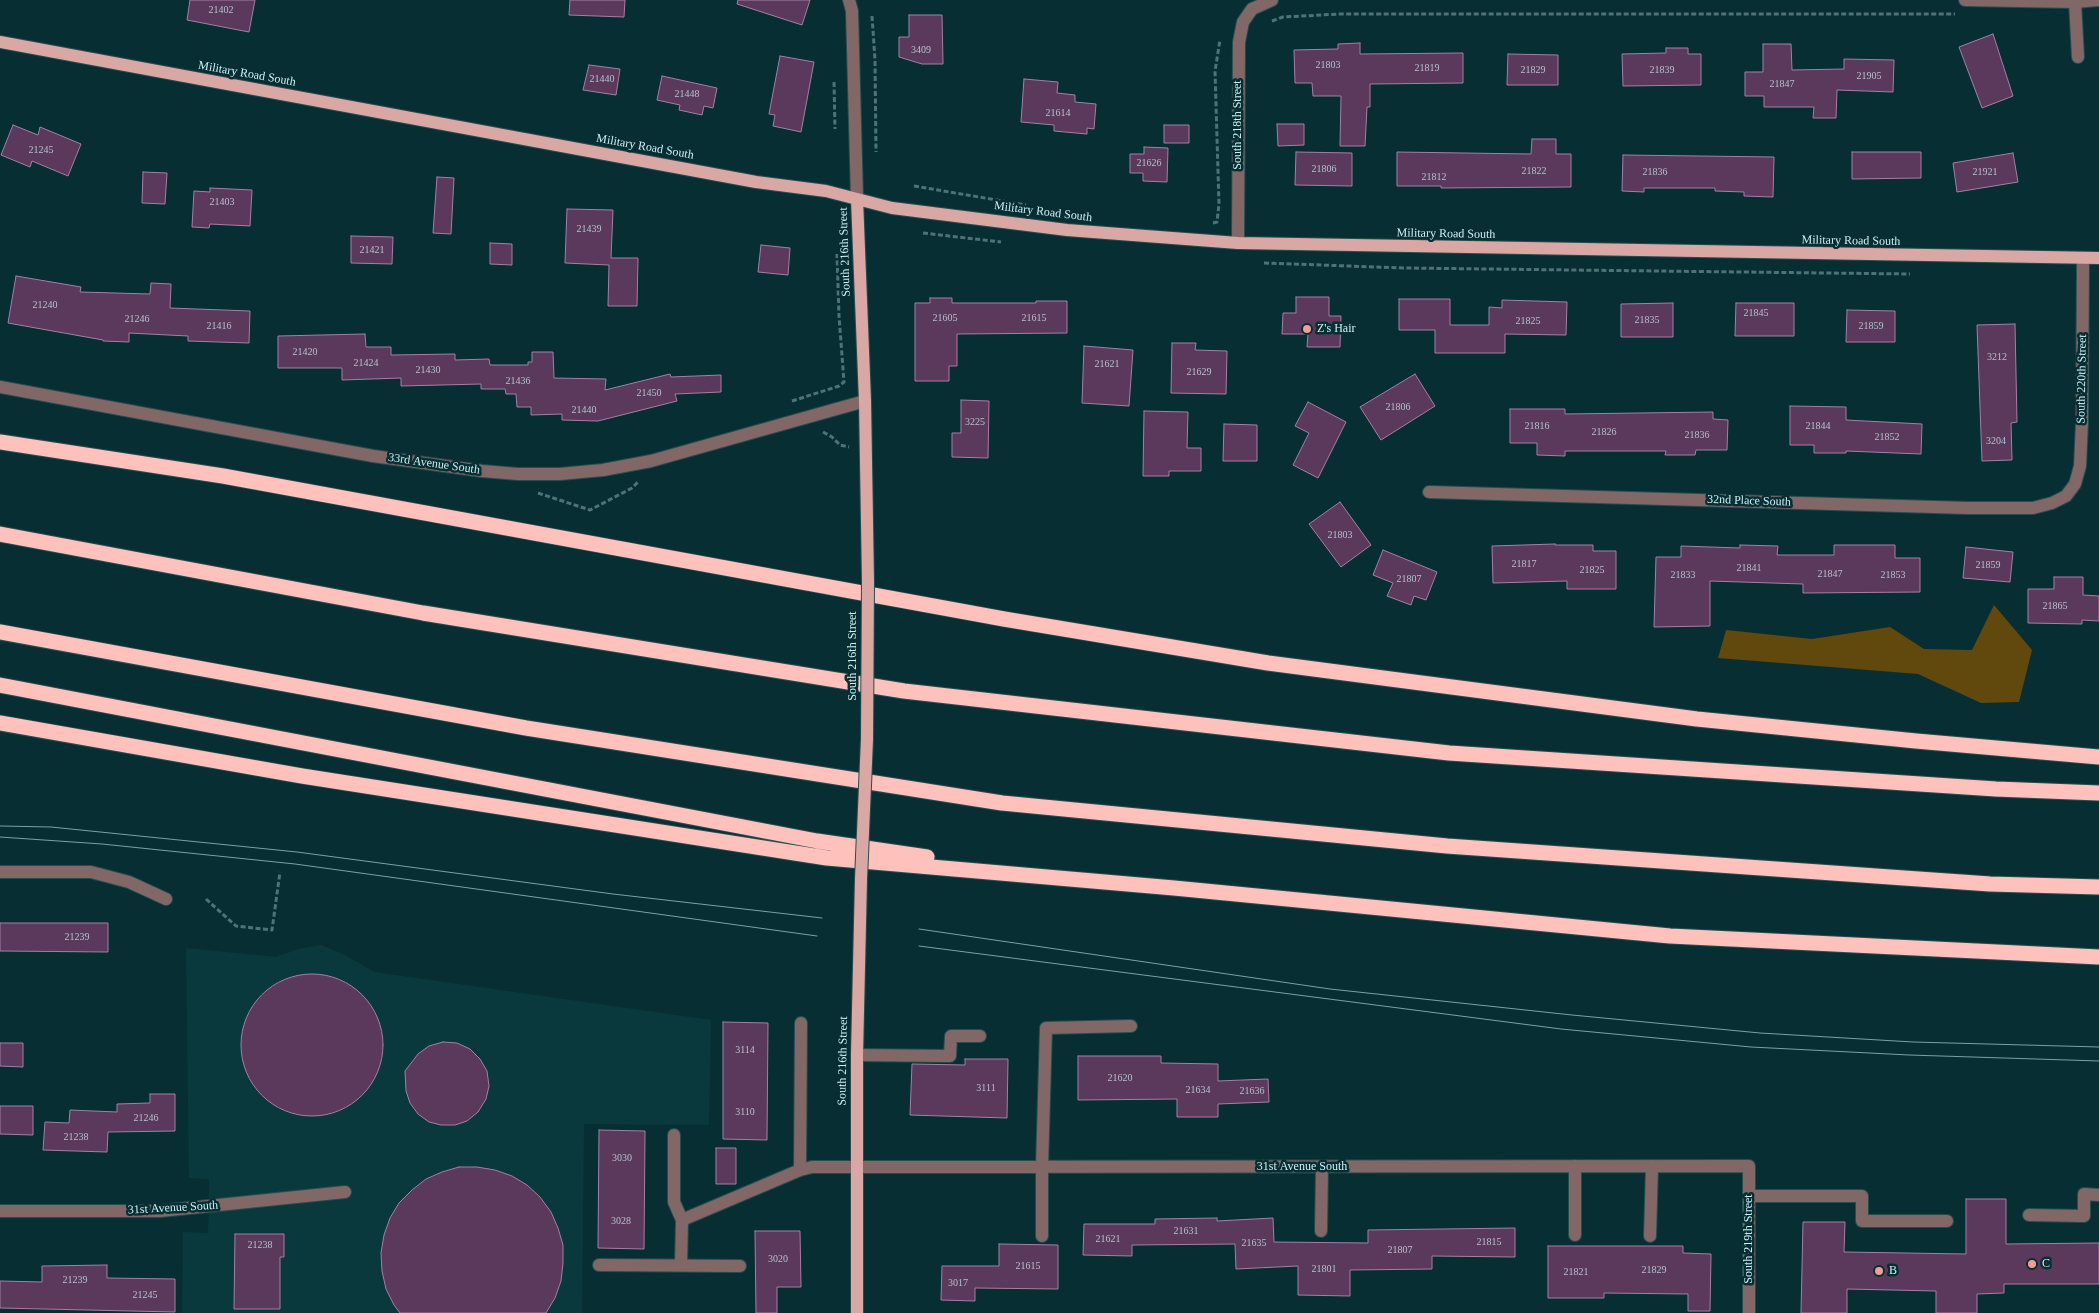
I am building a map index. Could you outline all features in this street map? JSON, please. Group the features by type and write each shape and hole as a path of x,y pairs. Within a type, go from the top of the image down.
{"highway":[{"path":"0,442 223,476 1004,620 1268,663 1697,719 2099,757"},
{"path":"0,534 423,613 904,691 1449,753 1996,789 2099,793"},
{"path":"0,632 526,728 1002,803 1447,846 1990,884 2099,887"},
{"path":"0,685 817,841 891,853 1174,888"},
{"path":"0,722 302,776 827,858 1174,888 1670,936 2099,957"}],"main road":[{"name":"Military Road South","path":"0,42 746,180 826,191 892,208 1067,230 1238,243 2099,258"},
{"name":"South 216th Street","path":"857,199 868,582 867,739 861,879 857,1055 857,1313"}],"street":[{"name":"South 216th Street","path":"849,0 852,11 857,199"},
{"name":"South 218th Street","path":"1238,243 1239,42 1244,22 1252,9 1272,0"},
{"path":"1965,0 2076,2 2098,0"},
{"path":"2076,2 2078,57"},
{"name":"South 220th Street","path":"2066,496 2075,484 2080,466 2083,258"},
{"name":"33rd Avenue South","path":"0,387 373,456 518,474 603,470 652,461 864,402"},
{"name":"32nd Place South","path":"1429,492 1968,508 2033,508 2052,503 2066,496"},
{"path":"0,872 91,872 129,882 166,899"},
{"path":"800,1170 801,1023"},
{"path":"1042,1236 1046,1028 1131,1026"},
{"path":"857,1055 950,1056 951,1036 980,1036"},
{"path":"674,1135 674,1202 682,1220 681,1265"},
{"path":"1575,1166 1575,1235"},
{"path":"1650,1236 1652,1166"},
{"name":"31st Avenue South","path":"682,1220 800,1170 812,1167 1749,1166"},
{"name":"South 219th Street","path":"1749,1166 1749,1313"},
{"path":"1321,1231 1322,1167"},
{"name":"31st Avenue South","path":"0,1211 160,1211 345,1192"},
{"path":"2029,1216 2084,1216 2084,1194 2099,1194"},
{"path":"1749,1196 1862,1196 1862,1221 1947,1221"},
{"path":"599,1265 740,1266"}],"path":[{"path":"871,8 875,60 876,152"},
{"path":"1268,23 1283,17 1340,14 1964,14"},
{"path":"1212,224 1217,222 1219,204 1215,71 1217,51 1221,38"},
{"path":"914,186 1030,206"},
{"path":"784,404 840,386 844,382 837,254"},
{"path":"1262,263 1404,268 1920,274"},
{"path":"206,899 236,926 272,930 280,872"}],"shaded area":[{"path":"1994,605 2032,650 2019,702 1981,703 1918,674 1718,658 1726,630 1812,639 1890,627 1924,649 1972,650"},
{"path":"321,945 345,955 374,972 711,1020 709,1125 584,1124 582,1313 182,1313 183,1232 208,1233 209,1206 209,1179 189,1178 186,948 276,957 299,949"}],"building":[{"path":"190,0 255,0 249,32 187,20"},
{"path":"570,0 625,0 624,17 569,15"},
{"path":"738,0 810,0 802,25 737,4"},
{"path":"909,15 942,15 943,64 922,64 899,57 899,37 909,37"},
{"path":"1993,34 2013,96 1982,108 1959,47"},
{"path":"1360,43 1360,54 1463,53 1463,83 1370,84 1370,107 1367,107 1365,146 1340,146 1341,96 1313,96 1312,83 1295,83 1294,50 1338,49 1338,44"},
{"path":"1763,44 1791,44 1792,70 1844,69 1844,59 1894,60 1893,92 1837,90 1836,118 1813,118 1814,107 1764,107 1764,96 1745,96 1745,72 1763,72"},
{"path":"1666,48 1688,48 1688,54 1701,54 1701,85 1623,86 1622,54 1666,53"},
{"path":"1508,54 1558,55 1558,85 1507,85"},
{"path":"780,56 814,62 801,132 773,126 775,115 769,114"},
{"path":"589,65 620,69 616,95 583,90"},
{"path":"662,76 717,88 713,108 704,106 702,115 679,110 680,105 657,100"},
{"path":"1024,79 1058,82 1057,93 1075,95 1075,102 1096,104 1094,129 1087,128 1087,134 1054,131 1054,125 1021,122"},
{"path":"1277,124 1304,124 1304,145 1278,146"},
{"path":"13,125 38,135 40,127 81,144 68,176 32,161 30,167 1,155"},
{"path":"1164,125 1189,125 1189,143 1164,143"},
{"path":"1532,139 1556,139 1556,154 1571,154 1571,187 1441,188 1441,186 1397,186 1397,152 1531,154"},
{"path":"1144,147 1168,148 1167,182 1143,181 1143,173 1130,173 1130,154 1144,154"},
{"path":"1296,152 1352,153 1352,186 1295,185"},
{"path":"1852,152 1921,152 1921,178 1852,179"},
{"path":"2013,153 2018,182 1957,192 1953,163"},
{"path":"1623,155 1774,157 1773,197 1744,196 1744,192 1715,191 1715,188 1644,188 1644,192 1622,191"},
{"path":"143,172 167,173 165,204 142,203"},
{"path":"437,177 454,178 451,234 433,233"},
{"path":"210,188 252,190 250,226 210,224 209,228 192,227 194,191 210,192"},
{"path":"567,209 613,210 611,258 638,258 637,306 608,306 609,265 565,263"},
{"path":"351,236 393,237 392,264 351,263"},
{"path":"490,243 512,244 512,265 490,264"},
{"path":"761,245 790,248 788,275 758,272"},
{"path":"16,276 81,287 80,292 150,294 151,283 171,284 170,308 250,311 249,343 188,341 188,336 129,333 129,342 103,341 8,323"},
{"path":"1296,297 1329,297 1329,316 1341,316 1340,347 1307,347 1308,334 1282,334 1283,313 1296,313"},
{"path":"930,298 952,298 952,303 1067,301 1067,333 957,334 957,366 949,366 949,381 915,381 915,303 930,303"},
{"path":"1399,299 1450,299 1450,325 1489,325 1489,307 1502,308 1502,300 1567,302 1566,335 1505,334 1505,353 1435,353 1435,330 1399,330"},
{"path":"1673,303 1673,337 1621,337 1621,304"},
{"path":"1736,303 1794,303 1794,336 1735,336"},
{"path":"1847,310 1895,311 1895,342 1846,342"},
{"path":"2015,324 2017,422 2011,423 2012,460 1982,461 1977,325"},
{"path":"365,334 366,347 391,347 391,355 455,354 455,360 489,359 490,365 528,365 528,362 532,362 532,352 553,352 554,378 606,379 605,390 670,374 671,377 721,375 721,392 675,394 677,401 598,421 562,420 562,414 531,415 531,407 517,407 516,394 506,394 505,389 481,389 481,384 401,386 401,378 342,380 342,368 278,368 278,336"},
{"path":"1172,343 1196,343 1195,350 1227,351 1226,394 1171,393"},
{"path":"1084,346 1133,350 1129,406 1082,403"},
{"path":"1415,374 1435,406 1381,440 1360,407"},
{"path":"961,400 989,401 988,458 952,457 952,433 961,433"},
{"path":"1308,402 1346,422 1318,478 1293,465 1309,433 1295,426"},
{"path":"1790,406 1846,407 1846,420 1922,424 1921,454 1846,451 1846,453 1814,453 1814,445 1790,445"},
{"path":"1510,409 1565,409 1565,414 1713,412 1713,419 1728,420 1727,450 1696,450 1695,455 1665,455 1666,451 1565,451 1565,456 1537,455 1537,443 1510,443"},
{"path":"1144,411 1188,412 1187,448 1201,448 1201,471 1169,471 1169,476 1143,476"},
{"path":"1224,424 1257,425 1257,461 1223,461"},
{"path":"1340,502 1371,545 1341,567 1309,524"},
{"path":"1593,545 1593,551 1616,551 1616,589 1567,589 1567,581 1493,583 1492,546"},
{"path":"1740,545 1778,546 1777,555 1834,555 1834,545 1895,545 1895,558 1920,558 1920,592 1803,593 1803,584 1710,581 1710,626 1654,627 1656,557 1681,557 1681,546 1740,548"},
{"path":"1966,547 2013,552 2010,582 1963,578"},
{"path":"1383,550 1437,572 1426,600 1414,596 1411,605 1387,596 1393,583 1373,575"},
{"path":"2054,577 2083,577 2083,595 2099,596 2099,621 2082,620 2082,624 2028,623 2028,589 2054,589"},
{"path":"0,923 108,923 108,952 0,951"},
{"path":"312,974 339,980 351,986 362,995 371,1006 377,1018 383,1045 377,1072 371,1084 362,1095 351,1104 339,1110 312,1116 285,1110 273,1104 262,1095 253,1084 247,1072 241,1045 247,1018 253,1006 262,995 273,986 285,980"},
{"path":"723,1022 768,1023 767,1140 723,1139"},
{"path":"443,1042 457,1043 470,1049 480,1059 487,1071 489,1086 486,1099 478,1112 467,1121 455,1125 441,1125 429,1122 418,1114 410,1103 406,1091 405,1071 418,1054 429,1046"},
{"path":"0,1043 23,1043 23,1067 0,1066"},
{"path":"1078,1056 1161,1056 1161,1063 1218,1064 1218,1081 1268,1079 1269,1102 1218,1104 1218,1117 1177,1117 1177,1099 1078,1100"},
{"path":"965,1059 1008,1059 1007,1118 910,1115 912,1064 965,1065"},
{"path":"150,1094 175,1094 175,1131 108,1132 107,1152 43,1150 45,1122 69,1123 70,1110 117,1112 117,1104 150,1103"},
{"path":"0,1106 33,1106 33,1135 0,1134"},
{"path":"599,1130 645,1131 644,1249 598,1248"},
{"path":"716,1148 736,1148 736,1184 716,1184"},
{"path":"459,1167 495,1170 512,1176 527,1185 540,1197 551,1212 563,1245 563,1263 561,1281 555,1298 546,1313 400,1313 394,1305 386,1289 381,1253 384,1235 390,1218 399,1203 426,1179"},
{"path":"1966,1199 2006,1199 2006,1244 2099,1243 2099,1284 2004,1284 2004,1293 1977,1294 1977,1313 1936,1313 1936,1291 1847,1289 1847,1313 1801,1313 1803,1222 1845,1222 1844,1252 1966,1254"},
{"path":"1217,1218 1217,1221 1273,1218 1274,1242 1368,1243 1368,1230 1515,1228 1515,1257 1432,1256 1432,1269 1350,1270 1350,1296 1298,1295 1298,1266 1236,1269 1235,1244 1132,1245 1132,1256 1083,1255 1084,1224 1155,1224 1155,1219"},
{"path":"755,1231 800,1231 801,1287 777,1287 777,1313 756,1313"},
{"path":"235,1234 284,1234 284,1257 280,1257 280,1309 234,1309"},
{"path":"999,1244 1058,1245 1058,1289 975,1288 975,1301 941,1300 942,1266 999,1266"},
{"path":"1548,1246 1683,1246 1683,1253 1711,1254 1710,1311 1688,1311 1688,1294 1604,1293 1604,1298 1548,1298"},
{"path":"107,1265 107,1278 175,1279 175,1312 0,1308 0,1281 42,1282 42,1266"}],"tram line":[{"path":"0,826 51,827 297,852 613,894 822,918"},
{"path":"0,837 102,844 295,864 817,936"},
{"path":"919,929 1330,989 1572,1015 1760,1033 1913,1042 2099,1047"},
{"path":"919,946 1561,1029 1751,1047 1909,1055 2099,1061"}],"place":[{"name":"Z's Hair","path":"1307,329"},
{"name":"C","path":"2032,1264"},
{"name":"B","path":"1879,1271"}]}
